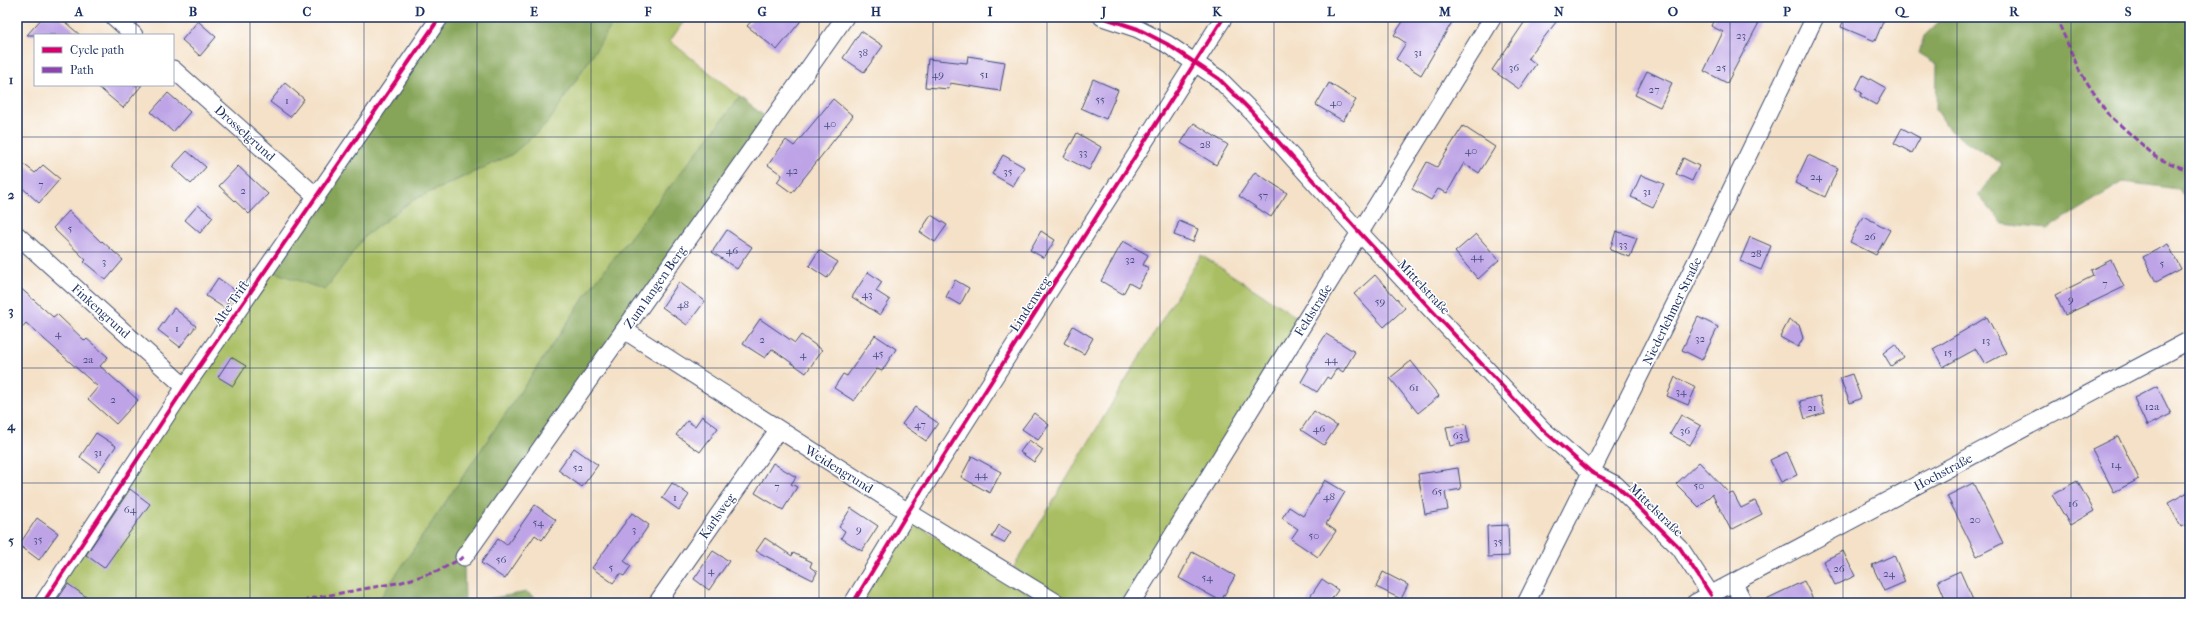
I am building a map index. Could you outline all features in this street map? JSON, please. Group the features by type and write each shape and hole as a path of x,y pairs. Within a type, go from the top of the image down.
{"street":[{"path":"114,17 133,34"},
{"name":"Alte Trift","path":"42,603 185,387 440,17"},
{"name":"Zum langen Berg","path":"464,557 845,17"},
{"name":"Mittelstraße","path":"1102,17 1138,29 1196,63 1219,79 1251,111 1360,233 1543,430 1592,472 1616,485 1680,548 1711,595"},
{"name":"Lindenweg","path":"853,603 908,512 1224,17"},
{"name":"Feldstraße","path":"1131,603 1493,17"},
{"name":"Niederlehmer Straße","path":"1526,603 1592,472 1815,17"},
{"name":"Drosselgrund","path":"174,70 316,196"},
{"name":"Finkengrund","path":"17,235 185,387"},
{"name":"Weidengrund","path":"624,330 908,512 1057,603"},
{"name":"Hochstraße","path":"1695,603 1734,584 2190,340"},
{"name":"Karlsweg","path":"657,603 778,430"},
{"path":"1734,584 1744,603"}],"green space":[{"path":"446,17 617,17 548,123 511,155 411,201 365,236 325,290 268,270"},
{"path":"617,17 687,17 670,41 740,97 593,285 377,603 43,603 268,270 325,289 365,236 411,201 511,155 548,123"},
{"path":"1944,17 2190,17 2190,206 2179,189 2123,182 2047,229 2003,224 1978,195 2002,164 1950,131 1936,109 1937,64 1919,53 1924,36"},
{"path":"740,97 768,119 464,557 465,603 377,603 593,285"},
{"path":"1201,255 1303,321 1122,603 1068,603 1013,568"},
{"path":"910,521 1045,603 861,603"},
{"path":"527,592 541,603 466,603"}],"building":[{"path":"43,17 59,17 79,34 34,34 27,35"},
{"path":"755,17 804,17 777,50 747,26"},
{"path":"1406,17 1455,17 1421,75 1396,59 1406,43 1394,35"},
{"path":"1528,17 1560,17 1528,58 1536,64 1519,89 1492,70"},
{"path":"1715,17 1762,17 1727,83 1704,71 1723,32 1711,26"},
{"path":"1845,17 1885,17 1875,41 1841,27"},
{"path":"198,21 216,37 200,56 182,40"},
{"path":"861,31 883,46 864,72 843,58"},
{"path":"968,56 1005,62 1000,91 950,83 949,89 925,87 928,59 967,63"},
{"path":"1647,71 1672,83 1660,107 1635,95"},
{"path":"1863,75 1886,88 1876,105 1860,96 1862,93 1856,89"},
{"path":"1093,79 1118,90 1106,119 1081,108"},
{"path":"285,83 304,99 290,117 270,102"},
{"path":"1329,83 1356,100 1343,121 1316,105"},
{"path":"97,86 141,86 123,108"},
{"path":"168,93 190,112 173,132 151,112"},
{"path":"833,99 853,116 792,193 777,182 782,175 768,165 786,140 794,146"},
{"path":"1194,123 1228,145 1216,165 1181,143"},
{"path":"1463,126 1495,147 1479,173 1464,163 1447,193 1438,189 1431,200 1412,189 1427,162 1437,167"},
{"path":"1902,128 1920,138 1912,153 1894,143"},
{"path":"1077,133 1101,147 1089,170 1064,157"},
{"path":"187,151 206,167 191,184 172,167"},
{"path":"1003,155 1024,167 1013,186 992,174"},
{"path":"1808,155 1838,168 1825,197 1795,183"},
{"path":"1683,158 1699,166 1692,181 1676,174"},
{"path":"17,159 35,173 43,165 60,179 39,203 17,183"},
{"path":"238,166 268,194 249,214 219,186"},
{"path":"1255,172 1287,193 1271,217 1239,196"},
{"path":"1641,175 1664,184 1653,207 1631,197"},
{"path":"198,205 213,217 200,233 185,220"},
{"path":"69,211 101,242 102,241 123,260 106,280 84,262 86,260 53,228"},
{"path":"931,215 947,225 935,242 920,232"},
{"path":"1863,216 1890,230 1876,255 1850,242"},
{"path":"1179,221 1198,229 1193,242 1174,235"},
{"path":"727,230 752,247 737,269 712,252"},
{"path":"1041,231 1055,240 1044,258 1030,250"},
{"path":"1616,231 1637,238 1630,257 1610,250"},
{"path":"1476,234 1499,260 1478,279 1455,252"},
{"path":"1750,237 1771,246 1761,270 1740,261"},
{"path":"1123,241 1148,255 1143,265 1149,268 1138,288 1129,283 1123,294 1101,281"},
{"path":"2168,244 2181,269 2156,282 2143,257"},
{"path":"819,250 838,262 827,278 809,266"},
{"path":"2111,260 2124,287 2065,315 2055,295 2093,276 2091,270"},
{"path":"868,272 882,282 876,291 890,300 880,315 852,297"},
{"path":"1375,275 1405,308 1384,327 1354,294"},
{"path":"218,278 236,291 224,308 206,296"},
{"path":"955,280 969,288 960,305 946,297"},
{"path":"679,282 705,301 687,325 662,307"},
{"path":"17,285 53,317 57,314 85,341 87,339 108,357 100,366 138,400 116,424 88,399 98,387 26,323 17,333"},
{"path":"174,308 196,326 180,347 158,330"},
{"path":"1698,317 1718,327 1702,360 1682,350"},
{"path":"1987,317 2006,353 1985,364 1976,349 1943,367 1933,349"},
{"path":"760,319 795,343 801,335 822,350 806,373 772,349 765,358 743,344"},
{"path":"1789,320 1799,325 1803,338 1798,347 1780,337"},
{"path":"1073,326 1093,338 1084,354 1064,343"},
{"path":"1326,334 1355,352 1343,372 1337,368 1330,379 1327,377 1317,392 1301,382 1309,368 1306,366"},
{"path":"875,335 896,349 882,371 877,369 854,401 834,388 843,374 847,376"},
{"path":"1895,344 1904,357 1891,366 1883,353"},
{"path":"231,357 246,366 233,386 218,377"},
{"path":"1411,361 1439,396 1418,413 1390,378"},
{"path":"1852,374 1861,398 1850,403 1840,378"},
{"path":"1675,377 1696,387 1688,405 1667,396"},
{"path":"2157,386 2171,414 2147,426 2134,398"},
{"path":"1820,396 1825,413 1805,419 1800,401"},
{"path":"915,407 938,423 926,441 902,424"},
{"path":"1314,411 1337,426 1324,445 1301,430"},
{"path":"1034,413 1049,425 1038,440 1022,429"},
{"path":"1681,415 1701,426 1690,445 1670,434"},
{"path":"702,416 718,428 700,452 676,435 687,421 695,426"},
{"path":"1466,424 1469,442 1450,446 1446,427"},
{"path":"96,433 116,446 99,471 80,457"},
{"path":"2118,436 2139,479 2114,492 2092,449"},
{"path":"1029,440 1043,450 1034,462 1020,452"},
{"path":"574,448 598,465 582,487 558,470"},
{"path":"1787,452 1797,475 1781,482 1770,460"},
{"path":"972,456 1001,472 990,493 961,477"},
{"path":"1699,462 1730,494 1733,493 1741,508 1755,501 1762,514 1731,530 1712,494 1699,507 1676,484"},
{"path":"773,463 796,477 791,484 797,487 783,510 755,493"},
{"path":"1458,468 1461,489 1445,492 1448,510 1425,514 1418,474"},
{"path":"1325,480 1345,492 1326,524 1336,531 1318,557 1291,539 1298,529 1282,518 1289,507 1303,516"},
{"path":"2077,481 2094,511 2070,525 2052,495"},
{"path":"672,483 689,495 679,510 662,498"},
{"path":"1973,483 2003,543 1977,556 1947,496"},
{"path":"130,489 150,504 104,568 86,555"},
{"path":"2190,491 2190,522 2181,527 2168,503"},
{"path":"535,505 556,520 542,540 535,535 505,579 481,563 498,539 507,545"},
{"path":"851,508 878,526 862,551 841,538 845,531 839,527"},
{"path":"632,513 649,525 624,561 631,566 624,576 620,574 613,583 592,568"},
{"path":"37,518 58,533 39,560 19,545"},
{"path":"999,525 1011,532 1004,543 992,537"},
{"path":"1508,525 1509,556 1488,557 1487,526"},
{"path":"765,538 792,556 793,553 812,562 810,567 817,572 813,580 756,551"},
{"path":"713,551 729,561 709,590 694,579"},
{"path":"1843,551 1855,576 1835,585 1823,561"},
{"path":"1192,552 1235,576 1221,601 1179,578"},
{"path":"1894,555 1905,582 1884,591 1872,565"},
{"path":"1960,571 1973,600 1965,603 1947,603 1938,581"},
{"path":"1383,572 1408,585 1401,599 1376,587"},
{"path":"1322,579 1338,590 1329,603 1306,603"},
{"path":"1804,581 1815,603 1758,603"},
{"path":"68,584 95,603 55,603"}],"marked path":[{"path":"2056,17 2079,70 2107,113 2157,158 2190,171"},
{"path":"304,603 308,599 402,582 438,571 464,557"}],"cycle path":[{"path":"43,603 185,387 440,17"},
{"path":"1102,17 1138,29 1167,44 1219,79 1251,111 1360,233 1543,430 1591,472 1616,485 1680,548 1711,595"},
{"path":"853,603 908,512 1224,17"}]}
